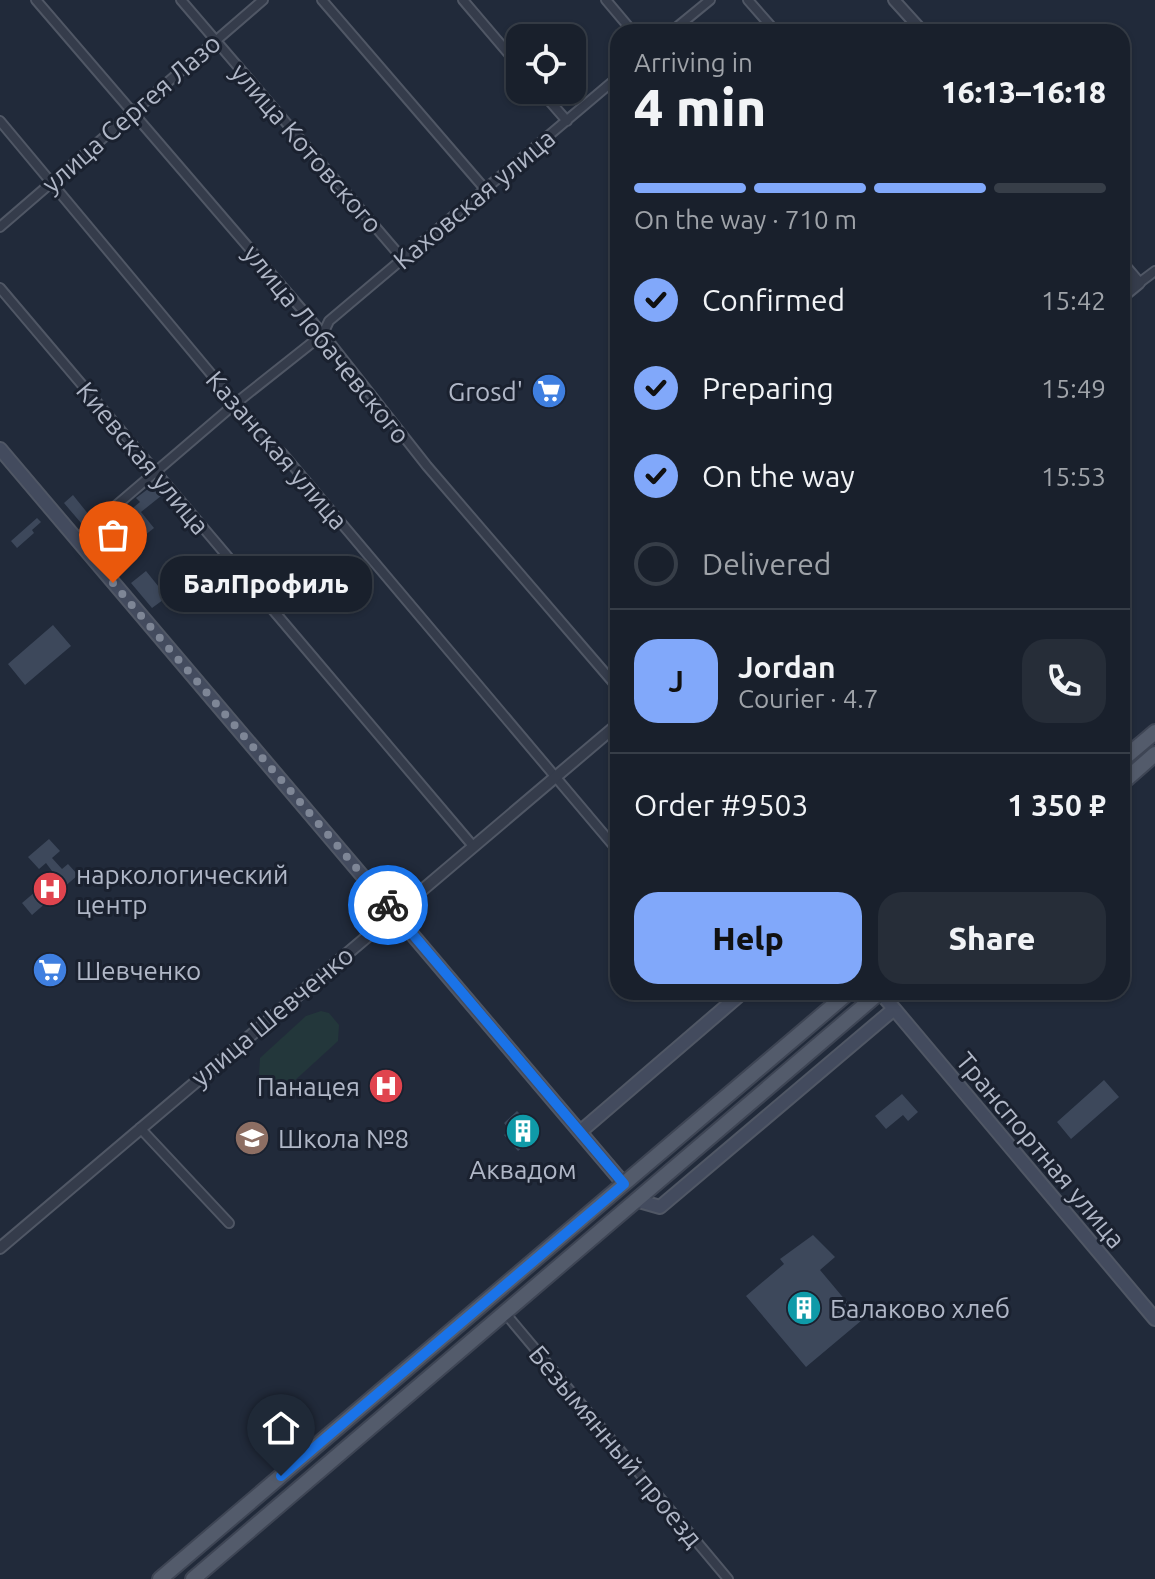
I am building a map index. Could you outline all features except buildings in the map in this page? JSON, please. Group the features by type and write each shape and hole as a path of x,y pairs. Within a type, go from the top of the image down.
{"main road":[{"path":"0,449 639,1201 660,1207 894,1009"},
{"path":"1130,753 1155,732"},
{"path":"1130,776 1155,754"},
{"path":"580,1132 732,1000"},
{"path":"160,1579 840,1000"},
{"path":"193,1579 871,1000"},
{"name":"Транспортная улица","path":"887,1000 1155,1319"}],"street":[{"name":"улица Лобачевского","path":"36,0 323,334 427,466 610,679"},
{"name":"улица Котовского","path":"181,0 402,258"},
{"name":"улица Сергея Лазо","path":"0,227 263,0"},
{"path":"322,0 485,189"},
{"path":"463,0 506,51"},
{"path":"606,0 626,24"},
{"path":"681,24 710,0"},
{"path":"748,0 769,24"},
{"path":"894,0 916,24"},
{"name":"Каховская улица","path":"77,539 236,403 323,334 329,321 610,84"},
{"path":"552,104 567,121"},
{"name":"Казанская улица","path":"0,121 610,842"},
{"path":"1130,290 1155,271"},
{"path":"1130,272 1139,283"},
{"name":"Киевская улица","path":"0,288 473,846"},
{"name":"Каховская улица","path":"314,324 329,321"},
{"name":"улица Шевченко","path":"0,1248 610,731"},
{"path":"140,1128 229,1223"},
{"name":"Безымянный проезд","path":"505,1313 728,1579"}],"green space":[{"path":"321,1011 329,1013 339,1025 338,1041 292,1083 285,1087 269,1086 259,1074 260,1058 306,1016"}],"way so far":[{"path":"113,583 388,905"}],"place":[{"name":"Grosd'","path":"549,391"},
{"name":"БалПрофиль","path":"113,583"},
{"name":"наркологический центр","path":"50,889"},
{"name":"Шевченко","path":"50,970"},
{"name":"Панацея","path":"386,1086"},
{"name":"Аквадом","path":"523,1131"},
{"name":"Школа №8","path":"252,1138"},
{"name":"Балаково хлеб","path":"804,1308"}],"route":[{"path":"281,1476 624,1184 388,905"}]}
